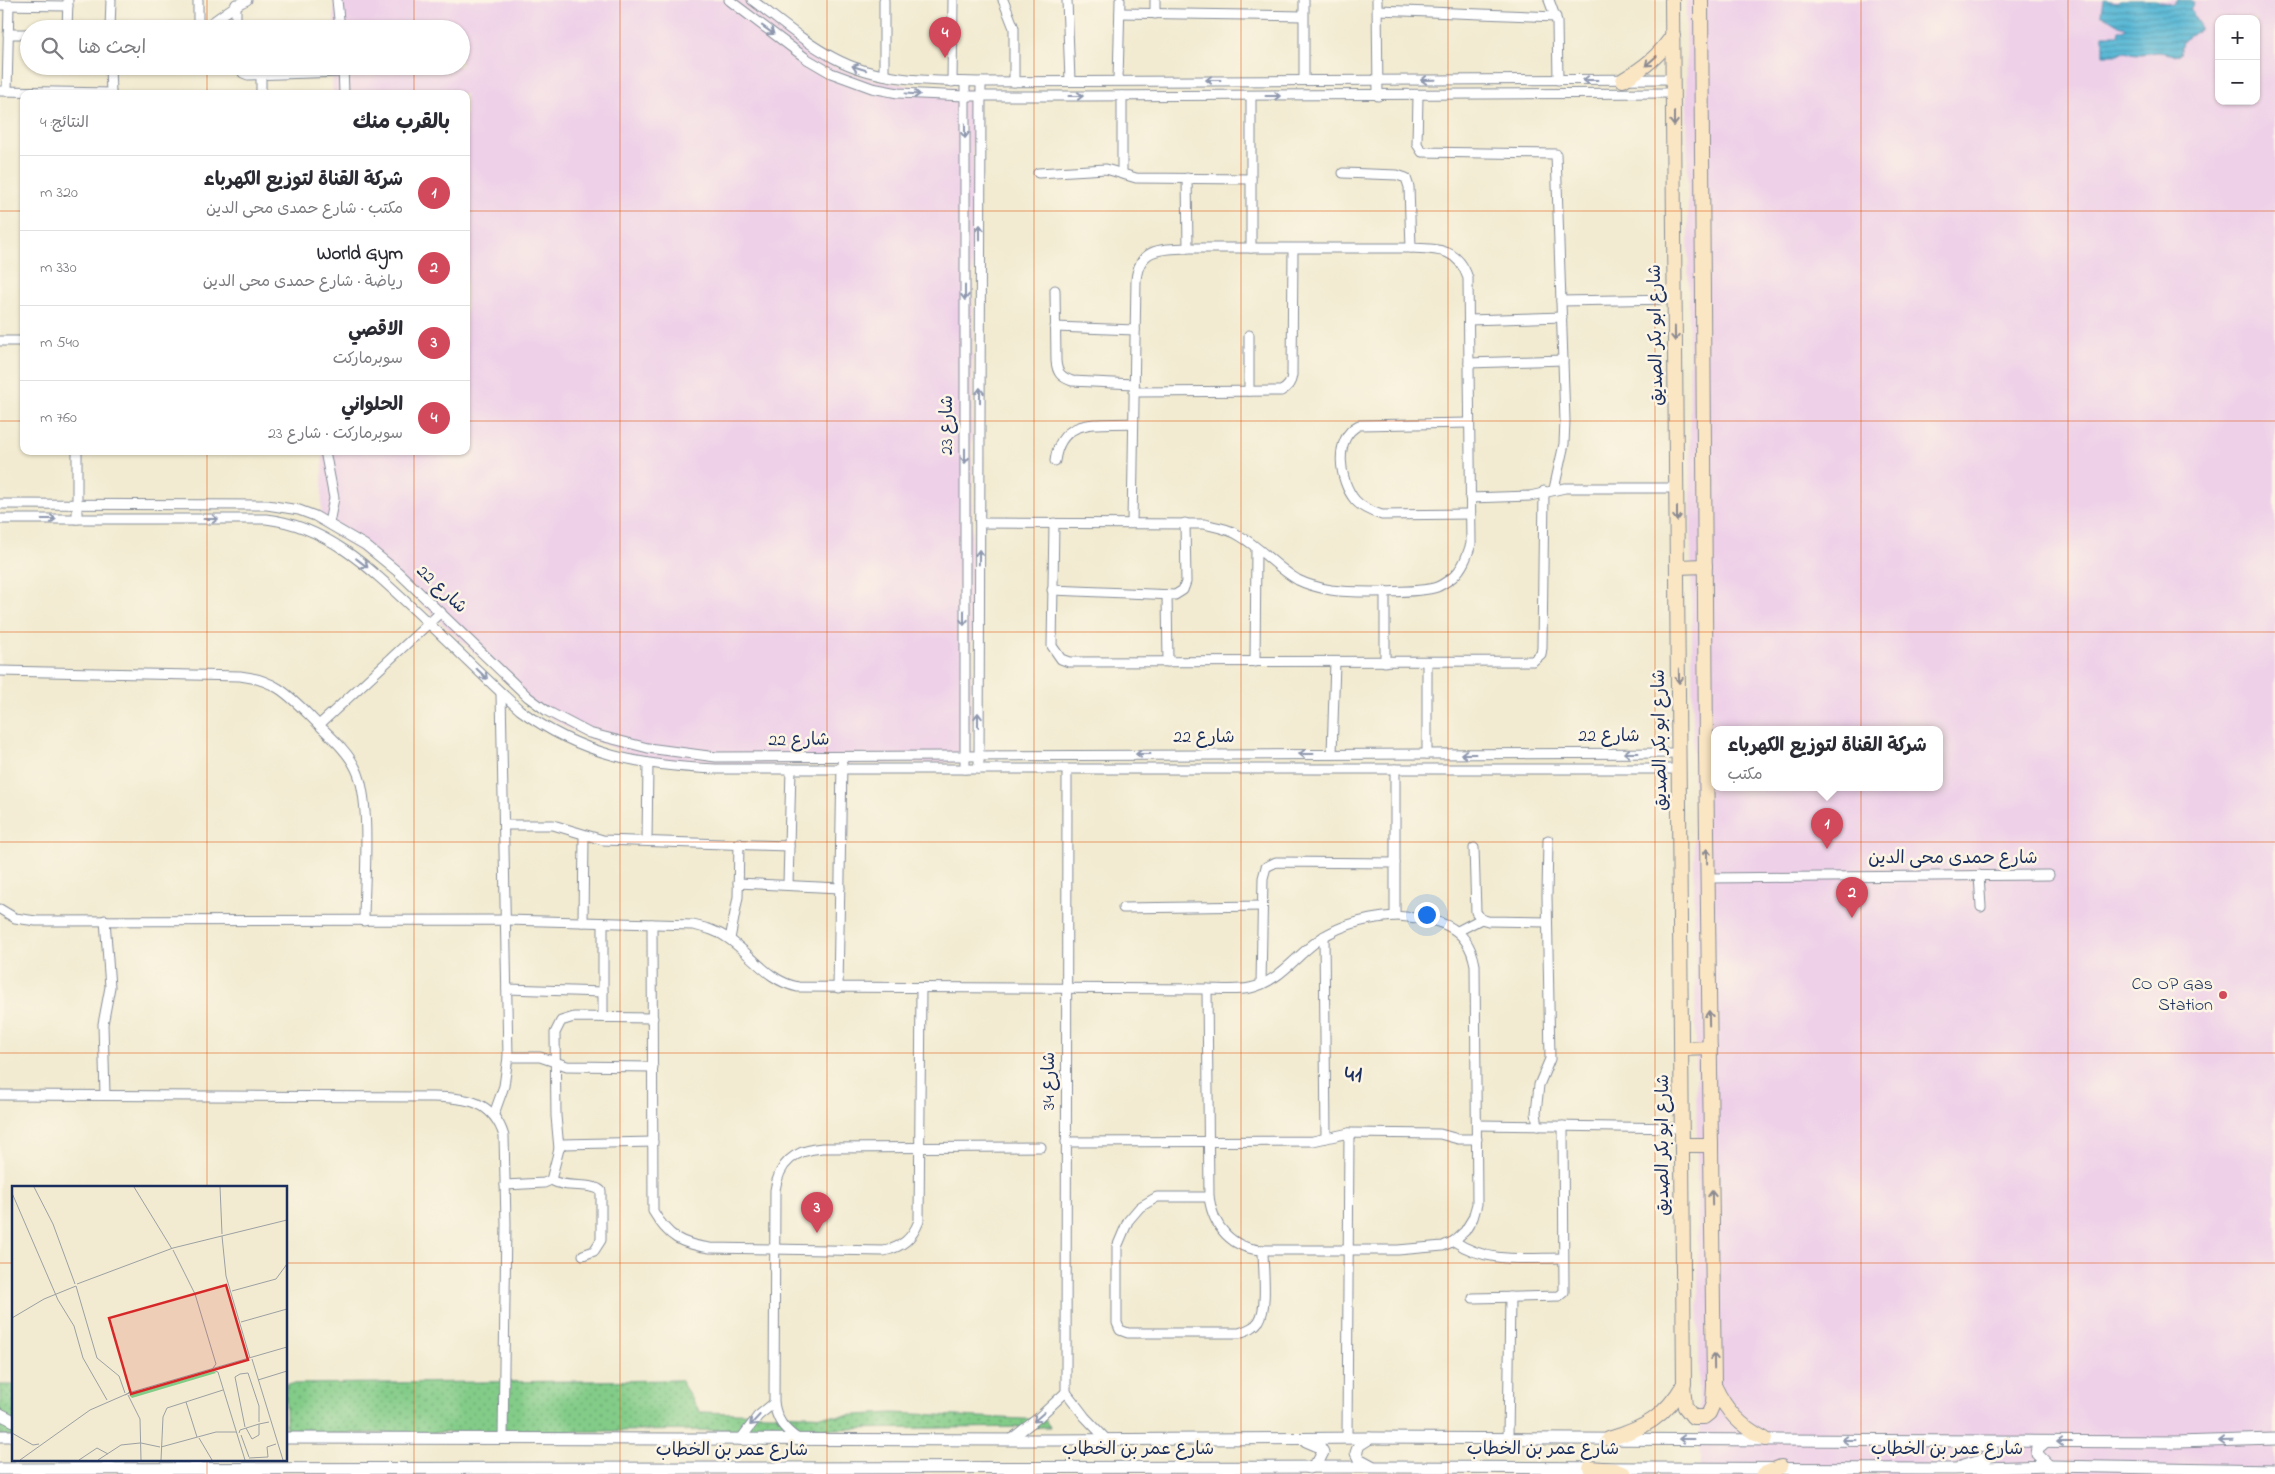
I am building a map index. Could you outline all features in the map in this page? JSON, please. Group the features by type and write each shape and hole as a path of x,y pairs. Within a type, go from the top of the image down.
{"main road":[{"name":"شارع ابو بكر الصديق","path":"1672,0 1684,1384 1686,1407 1693,1417 1698,1418 1709,1413 1713,1404 1714,1385"},
{"path":"1701,0 1714,1385 1722,1403 1734,1419 1765,1439"},
{"path":"1623,80 1646,66 1656,57 1672,35"},
{"path":"1678,567 1705,566"},
{"path":"1682,1048 1710,1048"},
{"path":"1682,1145 1711,1145"},
{"path":"1609,1439 1639,1429 1653,1421 1666,1411 1684,1384"},
{"path":"1764,1474 1782,1467"},
{"path":"1590,1468 1625,1474"}],"street":[{"path":"110,20 111,0"},
{"path":"198,0 199,20"},
{"path":"216,20 236,4 246,0"},
{"path":"338,0 339,20"},
{"path":"729,0 807,59 831,73 854,82 898,93 965,96 1652,94 1674,86"},
{"path":"884,0 884,75"},
{"path":"952,82 953,0"},
{"path":"1003,0 1014,28 1014,82"},
{"path":"1067,0 1070,81"},
{"path":"1118,80 1120,0"},
{"path":"1155,0 1155,14"},
{"path":"1304,0 1304,80"},
{"path":"1378,0 1378,96"},
{"path":"1548,0 1556,17 1558,80"},
{"path":"748,15 757,1 814,46 835,59 884,75 909,80 952,82 1118,80 1652,80 1674,86"},
{"path":"20,91 3,91 8,34 4,5 68,3 67,20"},
{"path":"236,4 236,20"},
{"path":"1378,10 1556,17"},
{"path":"1120,13 1303,16"},
{"path":"8,34 20,34"},
{"path":"110,75 111,90"},
{"path":"246,75 261,75 260,90"},
{"path":"343,75 344,90"},
{"path":"1652,80 1652,94"},
{"name":"شارع 23","path":"965,82 965,769"},
{"name":"شارع 23","path":"979,769 981,82"},
{"path":"1122,96 1122,174"},
{"path":"1250,248 1251,96"},
{"path":"1418,96 1417,144 1422,152 1556,154 1564,444 1554,489"},
{"path":"1038,173 1100,169 1136,178 1251,178"},
{"path":"1343,173 1398,175 1406,178 1409,187 1411,248"},
{"path":"1188,178 1188,248"},
{"path":"980,523 1204,524 1223,528 1241,536 1298,580 1314,587 1332,590 1385,591 1418,590 1437,587 1453,577 1465,562 1470,544 1468,278 1458,259 1449,252 1438,249 1411,248 1188,248 1153,252 1140,263 1136,280 1132,523"},
{"path":"1055,290 1057,371 1063,378 1134,388 1281,391 1287,388 1291,382 1292,249"},
{"path":"1561,301 1675,299"},
{"path":"1469,320 1562,318"},
{"path":"1055,327 1135,330"},
{"path":"1249,335 1249,391"},
{"path":"0,341 20,341"},
{"path":"1469,363 1563,360"},
{"path":"1055,461 1057,448 1063,436 1076,426 1133,423"},
{"path":"1469,423 1359,425 1345,436 1342,445 1343,477 1348,490 1356,502 1368,510 1382,515 1470,514"},
{"path":"76,518 77,455"},
{"path":"326,455 334,498 329,523"},
{"path":"1470,498 1522,497 1554,489 1677,488"},
{"path":"1054,523 1052,646 1061,659 1069,662 1533,661 1541,654 1544,491"},
{"name":"شارع 22","path":"0,504 267,505 299,510 329,523 382,558 528,697 567,723 589,733 628,744 697,756 1680,753"},
{"name":"شارع 22","path":"0,519 266,519 296,524 323,537 356,558 429,623 520,710 562,738 606,754 648,763 716,769 1680,769"},
{"path":"1052,590 1175,595 1183,590 1186,582 1185,523"},
{"path":"1255,662 1256,549"},
{"path":"1385,591 1385,662"},
{"path":"1167,595 1168,662"},
{"path":"319,726 440,612"},
{"path":"1332,754 1335,662"},
{"path":"1427,662 1427,754"},
{"path":"0,671 253,677 287,693 355,767 363,789 365,813 364,921"},
{"path":"494,1114 504,1086 508,1057 501,693"},
{"path":"838,988 842,756"},
{"path":"647,841 648,763"},
{"path":"788,885 791,769"},
{"name":"شارع 34","path":"1066,1392 1067,770"},
{"path":"1395,770 1395,916"},
{"path":"504,825 553,825 584,836 603,840 789,846"},
{"path":"583,922 584,836"},
{"path":"1538,1126 1537,1098 1539,1085 1550,1059 1547,922 1548,840"},
{"path":"730,939 736,911 739,843"},
{"path":"1474,848 1476,912 1481,919 1488,921 1547,922"},
{"path":"1261,984 1263,872 1270,864 1395,863"},
{"path":"1979,875 1981,907"},
{"name":"شارع حمدى محى الدين","path":"1708,878 2048,875"},
{"path":"738,883 840,888"},
{"path":"1123,908 1262,906"},
{"path":"0,910 15,918 36,921 506,920 693,925 706,928 730,939 778,981 798,987 838,988 1249,988 1261,984 1284,971 1324,936 1353,923 1395,916 1436,922 1458,931 1470,946 1475,964 1477,1204 1469,1224 1454,1241 1443,1246 1398,1250 1250,1250 1228,1238 1214,1219 1209,1197 1207,989"},
{"path":"1458,931 1481,919"},
{"path":"105,920 110,987 103,1024 105,1095"},
{"path":"602,1017 603,923"},
{"path":"652,924 653,1211 662,1226 674,1238 689,1245 710,1248 884,1251 896,1248 906,1242 914,1233 919,1221 920,988"},
{"path":"1324,936 1326,1138"},
{"path":"507,989 603,992"},
{"path":"551,1180 559,1149 555,1033 561,1021 574,1017 652,1018"},
{"path":"508,1057 540,1057 567,1066 653,1067"},
{"path":"0,1095 451,1097 474,1102 494,1114 501,1124 504,1136 502,1439"},
{"path":"1477,1125 1682,1128"},
{"path":"1473,1298 1562,1294 1563,1126"},
{"path":"1066,1142 1313,1141 1349,1133 1440,1134 1458,1139 1477,1139"},
{"path":"1347,1438 1350,1250 1349,1133"},
{"path":"559,1149 567,1143 653,1142"},
{"path":"798,1439 782,1426 778,1420 774,1403 776,1178 781,1168 797,1153 808,1149 1041,1147"},
{"path":"505,1185 544,1183 551,1180"},
{"path":"551,1180 562,1186 596,1188 601,1191 601,1240 594,1251 583,1255"},
{"path":"1209,1197 1157,1197 1140,1207 1128,1221 1117,1247 1117,1323 1120,1330 1128,1333 1239,1333 1250,1329 1259,1320 1263,1309 1263,1250"},
{"path":"1454,1241 1465,1248 1490,1257 1563,1258"},
{"path":"1508,1438 1510,1297"},
{"path":"1011,1439 1038,1418 1066,1392 1085,1417 1107,1440"},
{"path":"740,1440 758,1416 774,1403"},
{"path":"0,1414 12,1420"},
{"path":"2260,1441 2275,1434"},
{"name":"شارع عمر بن الخطاب","path":"288,1438 1107,1440 1508,1438 2045,1442 2260,1441 2275,1439"},
{"path":"1370,1438 1358,1445 1356,1453 1359,1459 1373,1467"},
{"path":"1300,1439 1317,1445 1322,1450 1322,1455 1318,1462 1309,1468"},
{"path":"1952,1440 1988,1446 1993,1451 1990,1457 1952,1469"},
{"path":"2045,1442 2038,1448 2037,1454 2049,1466"},
{"name":"شارع عمر بن الخطاب","path":"0,1469 102,1469 244,1465 338,1472 898,1471 1373,1467 1952,1469 2049,1466 2128,1471 2274,1470"},
{"path":"75,1474 102,1469"}],"shaded area":[{"path":"334,0 742,0 810,52 831,65 854,74 879,81 911,86 973,89 971,762 726,766 660,761 628,754 567,728 539,710 513,689 386,571 321,525 323,455 470,455 470,90 332,90 333,75 470,75 470,20 334,20"},
{"path":"1686,0 2275,0 2275,1474 1700,1474"}],"green space":[{"path":"680,1380 700,1412 838,1416 893,1413 1045,1420 1050,1427 288,1434 288,1384"},
{"path":"0,1385 12,1385 12,1436 0,1436"}],"water":[{"path":"2103,0 2117,2 2120,0 2155,0 2173,5 2177,0 2192,0 2194,3 2190,9 2199,23 2200,29 2183,41 2180,54 2172,55 2159,52 2138,54 2126,51 2118,55 2103,55 2103,35 2118,35 2119,30 2124,30 2126,27 2101,14"}],"place":[{"name":"الحلواني","path":"945,58"},
{"name":"شركة القناة لتوزيع الكهرباء","path":"1827,849"},
{"name":"World Gym","path":"1852,918"},
{"name":"CO OP Gas Station","path":"2223,995"},
{"name":"الاقصي","path":"817,1233"}],"district":[{"name":"41","path":"1354,1076"}]}
